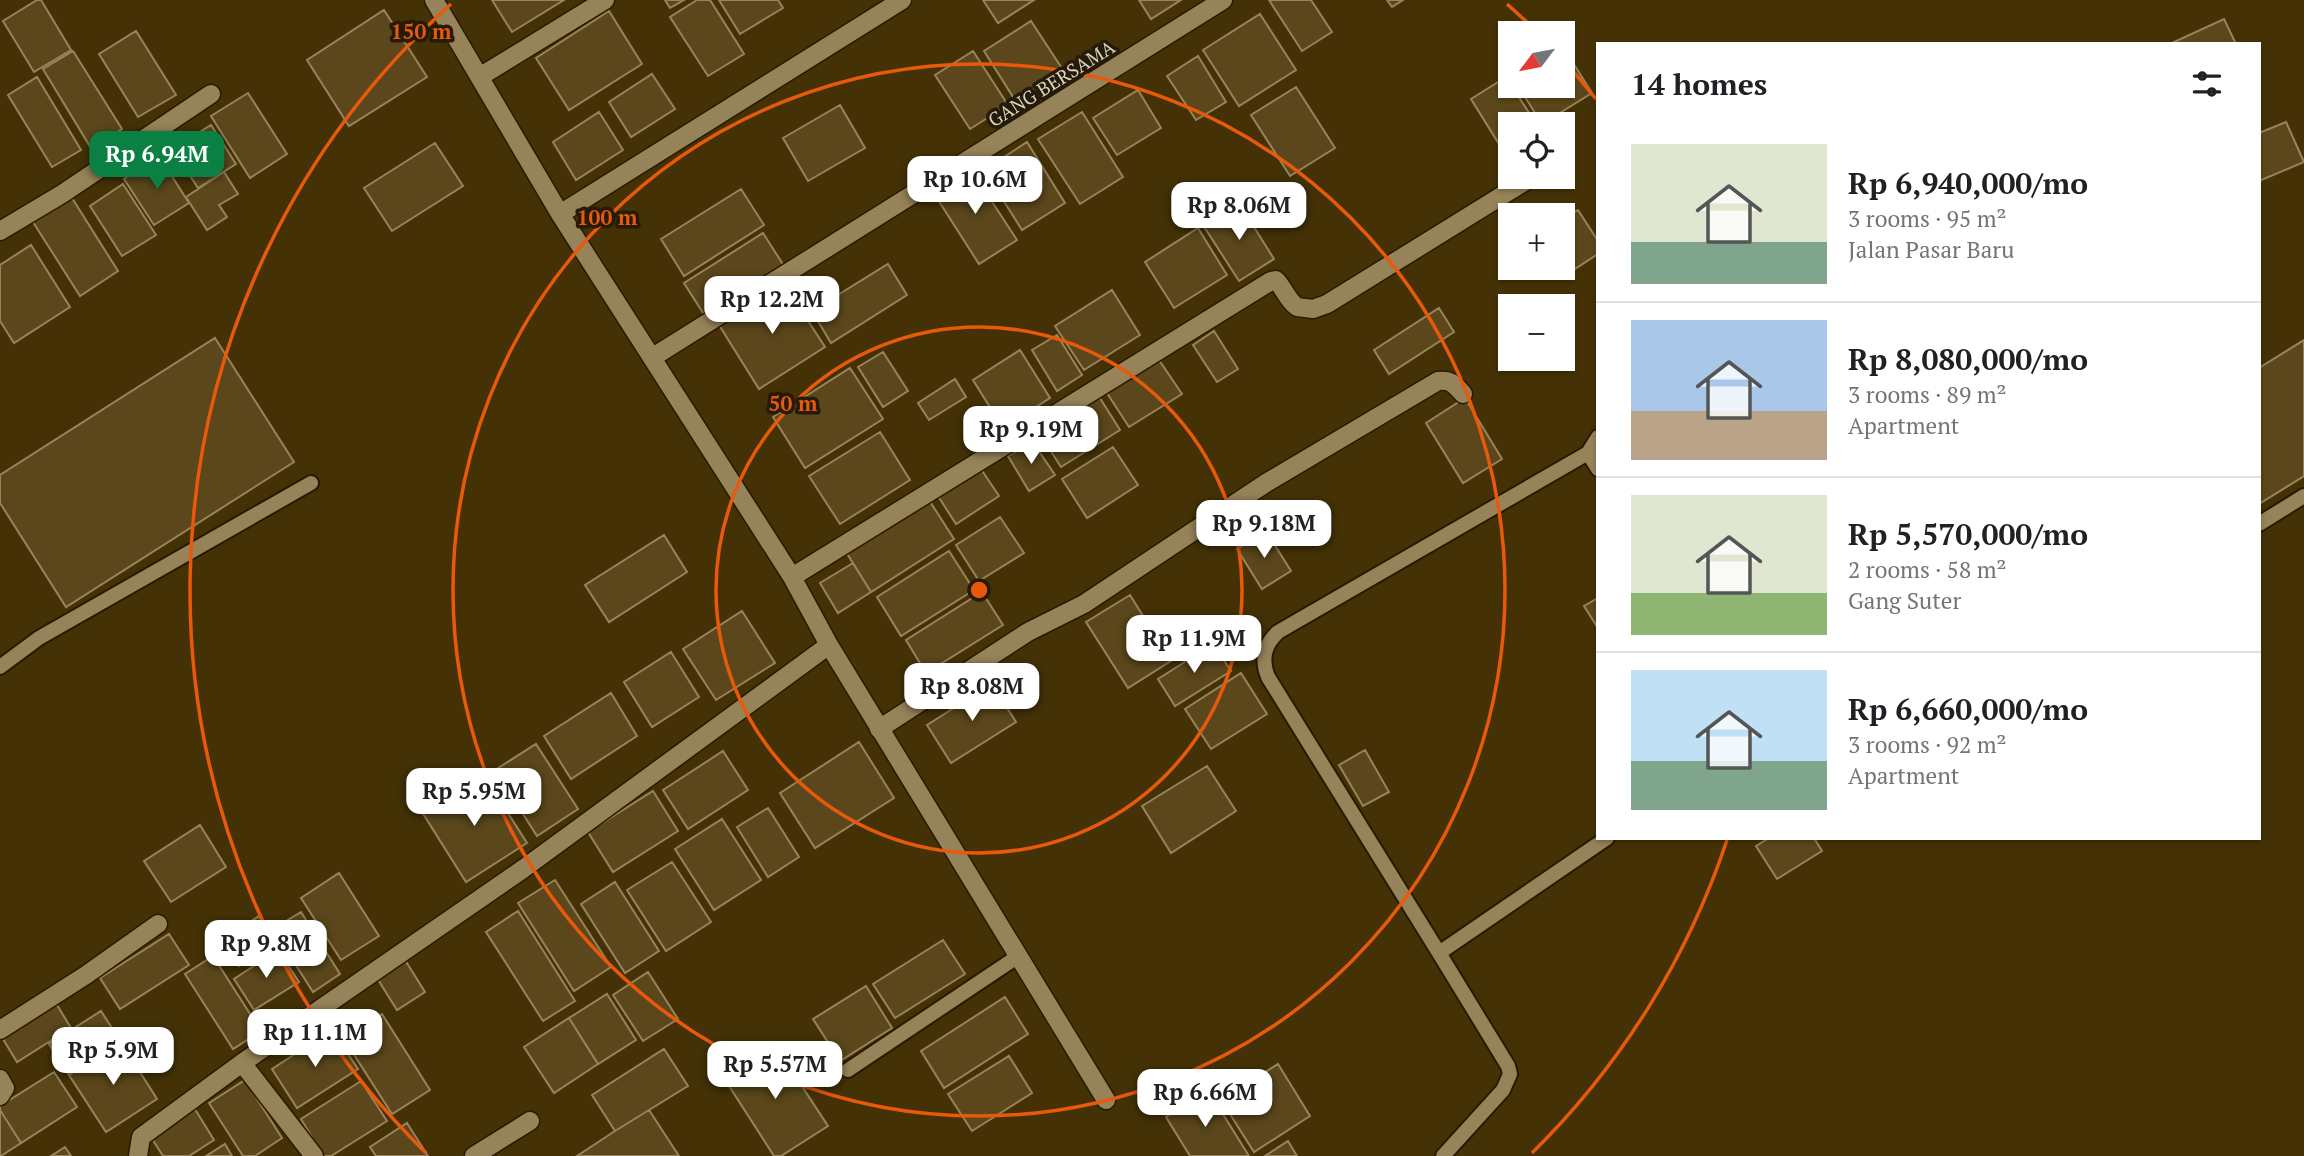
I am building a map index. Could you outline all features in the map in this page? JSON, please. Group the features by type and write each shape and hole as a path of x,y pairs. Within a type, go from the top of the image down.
{"street":[{"path":"434,0 560,214 792,577 879,729 1106,1100"},
{"path":"481,76 604,0"},
{"path":"560,214 902,0"},
{"name":"GANG BERSAMA","path":"653,358 1223,0"},
{"path":"0,231 62,194 211,94"},
{"path":"792,577 1271,281 1276,280 1297,307 1313,309 1327,304 1513,189"},
{"path":"879,729 1028,632 1084,604 1266,483 1438,381 1446,380 1463,394"},
{"path":"138,1156 141,1137 523,869 829,645"},
{"path":"0,1030 158,925"},
{"path":"243,1063 314,1156"},
{"path":"0,1079 5,1088 0,1096"},
{"path":"474,1156 530,1121"}],"lane":[{"path":"1443,1156 1503,1090 1510,1074 1508,1066 1268,677 1263,656 1265,648 1278,632 1588,453 1596,440"},
{"path":"1588,453 1596,466"},
{"path":"0,667 39,638 311,484"},
{"path":"2261,523 2304,496"},
{"path":"1439,953 1604,840"},
{"path":"848,1070 1017,957"}],"building":[{"path":"41,0 71,50 34,72 3,21"},
{"path":"492,0 564,0 512,32"},
{"path":"665,0 684,0 670,8"},
{"path":"697,0 710,0 744,54 708,76 670,17"},
{"path":"719,0 778,0 783,8 740,34"},
{"path":"983,0 1034,0 998,23"},
{"path":"1139,0 1181,0 1151,19"},
{"path":"1269,0 1311,0 1332,32 1302,51"},
{"path":"1387,0 1403,0 1392,7"},
{"path":"384,10 427,77 349,126 307,60"},
{"path":"609,11 642,64 569,110 536,58"},
{"path":"1260,14 1296,70 1239,106 1203,50"},
{"path":"2224,19 2235,42 2174,42"},
{"path":"1031,21 1063,70 1015,100 984,51"},
{"path":"136,31 176,95 138,117 99,54"},
{"path":"73,51 122,129 91,148 43,69"},
{"path":"973,51 1008,105 970,129 935,75"},
{"path":"1198,56 1226,102 1196,120 1167,76"},
{"path":"1575,66 1592,93 1561,112 1534,112 1526,98 1575,98"},
{"path":"652,74 675,109 631,137 609,102"},
{"path":"37,77 81,150 52,167 8,95"},
{"path":"1498,82 1498,98 1520,98 1529,112 1498,112 1498,142 1471,99"},
{"path":"1296,87 1335,148 1290,176 1251,115"},
{"path":"1138,90 1161,128 1117,155 1093,118"},
{"path":"248,93 287,154 250,178 211,116"},
{"path":"840,105 865,148 808,181 783,138"},
{"path":"599,112 623,150 576,180 553,142"},
{"path":"1082,112 1123,177 1080,204 1038,139"},
{"path":"2286,122 2304,162 2261,180 2261,132"},
{"path":"211,125 236,164 198,188 173,149"},
{"path":"1027,142 1065,203 1022,230 984,170"},
{"path":"435,143 463,186 392,231 364,188"},
{"path":"159,156 189,203 154,225 124,179"},
{"path":"970,168 1017,240 979,264 933,192"},
{"path":"224,172 238,194 219,205 227,217 207,230 186,197"},
{"path":"123,184 156,235 122,256 90,206"},
{"path":"741,189 764,225 684,276 661,239"},
{"path":"72,198 118,271 80,296 33,222"},
{"path":"1239,203 1274,259 1239,281 1203,225"},
{"path":"1578,210 1596,238 1596,255 1575,269 1575,212"},
{"path":"1198,228 1227,275 1174,308 1145,262"},
{"path":"763,233 784,266 705,316 684,283"},
{"path":"31,245 70,307 14,343 0,321 0,265"},
{"path":"888,264 907,295 831,343 812,311"},
{"path":"784,284 825,347 759,389 719,325"},
{"path":"1112,290 1140,335 1084,370 1055,326"},
{"path":"1439,308 1454,332 1389,374 1374,350"},
{"path":"1214,331 1238,369 1217,382 1193,345"},
{"path":"1057,335 1082,375 1057,391 1032,350"},
{"path":"215,338 294,462 66,607 0,503 0,475"},
{"path":"2304,340 2304,476 2261,503 2261,367"},
{"path":"1020,350 1050,398 1003,428 973,380"},
{"path":"883,352 908,391 883,407 858,367"},
{"path":"1159,360 1182,394 1129,427 1107,393"},
{"path":"850,368 883,419 805,468 773,417"},
{"path":"955,379 966,397 929,420 918,403"},
{"path":"1098,395 1120,430 1061,467 1039,433"},
{"path":"1465,398 1502,459 1463,483 1426,423"},
{"path":"880,432 910,480 840,524 809,476"},
{"path":"1032,441 1055,475 1029,491 1008,456"},
{"path":"1113,447 1138,485 1087,518 1062,479"},
{"path":"981,469 999,496 956,524 938,496"},
{"path":"929,500 954,539 871,592 846,552"},
{"path":"1000,517 1024,553 979,581 956,545"},
{"path":"1266,531 1291,571 1262,589 1237,549"},
{"path":"664,535 687,572 609,622 585,585"},
{"path":"949,551 974,590 901,636 877,597"},
{"path":"853,563 871,592 838,613 820,583"},
{"path":"982,592 1003,625 926,673 906,640"},
{"path":"1130,595 1171,661 1128,688 1086,622"},
{"path":"1596,599 1596,625 1584,606"},
{"path":"742,611 775,663 716,700 683,649"},
{"path":"1213,644 1231,671 1175,706 1158,679"},
{"path":"671,652 699,697 652,727 624,682"},
{"path":"1241,673 1267,714 1211,749 1185,709"},
{"path":"992,684 1016,722 951,763 927,725"},
{"path":"611,693 637,736 571,779 544,736"},
{"path":"859,742 894,798 815,848 780,793"},
{"path":"536,744 578,809 537,836 495,770"},
{"path":"1365,750 1389,792 1363,806 1339,765"},
{"path":"723,751 748,790 688,829 663,790"},
{"path":"1207,766 1236,811 1171,853 1142,806"},
{"path":"483,774 527,843 466,882 422,812"},
{"path":"653,791 678,831 613,872 588,832"},
{"path":"768,808 799,857 768,877 737,827"},
{"path":"722,819 761,880 714,910 675,849"},
{"path":"200,825 226,867 171,902 144,861"},
{"path":"1766,840 1815,840 1822,851 1777,879 1756,846"},
{"path":"672,862 711,922 666,951 627,890"},
{"path":"339,873 379,936 341,960 301,898"},
{"path":"555,880 611,967 574,991 518,903"},
{"path":"615,882 659,951 625,973 581,904"},
{"path":"518,911 575,1001 543,1021 486,932"},
{"path":"301,912 340,974 313,992 273,929"},
{"path":"259,916 276,942 239,966 223,940"},
{"path":"169,934 189,965 120,1009 100,978"},
{"path":"943,940 965,974 895,1018 873,984"},
{"path":"278,950 299,982 254,1010 234,979"},
{"path":"213,956 261,1031 233,1049 185,974"},
{"path":"405,960 425,992 397,1010 377,978"},
{"path":"648,972 678,1019 643,1041 613,995"},
{"path":"866,986 892,1028 840,1061 813,1019"},
{"path":"607,994 636,1040 598,1064 569,1018"},
{"path":"1005,997 1028,1034 944,1088 921,1051"},
{"path":"54,1000 71,1028 17,1062 0,1034"},
{"path":"101,1011 121,1042 69,1075 49,1044"},
{"path":"382,1014 430,1090 392,1114 344,1039"},
{"path":"569,1018 598,1064 554,1093 524,1047"},
{"path":"332,1030 358,1069 297,1108 272,1069"},
{"path":"121,1042 157,1099 106,1132 69,1075"},
{"path":"773,1042 828,1126 781,1156 774,1156 722,1075"},
{"path":"664,1049 688,1086 615,1131 592,1095"},
{"path":"1009,1056 1032,1093 972,1131 948,1094"},
{"path":"1278,1064 1310,1116 1254,1152 1221,1100"},
{"path":"54,1072 77,1107 21,1143 0,1106"},
{"path":"245,1080 282,1138 255,1156 243,1156 209,1103"},
{"path":"361,1081 387,1121 331,1156 323,1156 301,1119"},
{"path":"1208,1090 1249,1156 1190,1156 1166,1117"},
{"path":"193,1106 214,1140 189,1156 163,1156 149,1134"},
{"path":"0,1110 21,1143 1,1156 0,1156"},
{"path":"649,1110 679,1156 577,1156 615,1131"},
{"path":"407,1123 428,1156 376,1156 370,1147"},
{"path":"1288,1141 1297,1156 1265,1156"},
{"path":"225,1144 232,1156 206,1156"},
{"path":"65,1147 71,1156 51,1156"}]}
